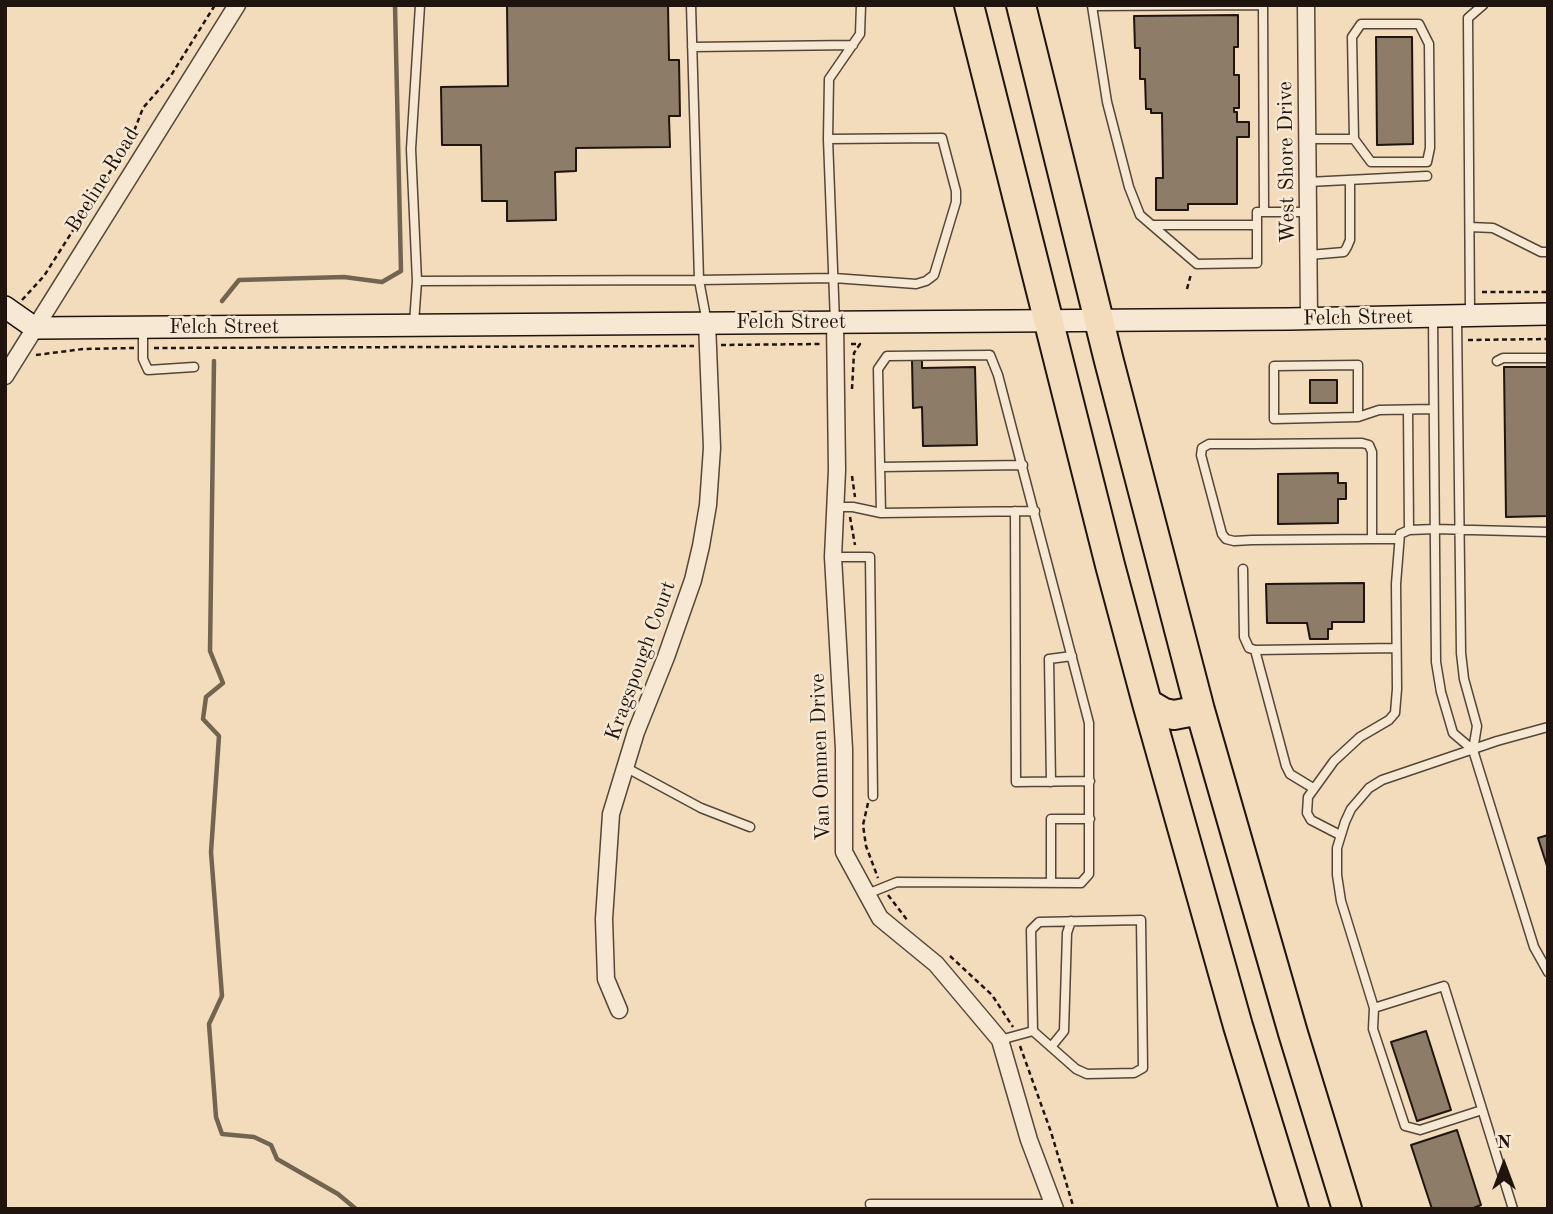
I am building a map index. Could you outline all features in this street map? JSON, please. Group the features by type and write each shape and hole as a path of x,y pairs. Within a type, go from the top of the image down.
{"highway":[{"path":"969,5 1147,703 1238,1026 1294,1209"},
{"path":"1021,5 1200,710 1347,1209"},
{"path":"1147,703 1164,713 1174,715 1200,710"}],"street":[{"name":"Beeline Road","path":"5,376 237,5"},
{"name":"West Shore Drive","path":"1306,5 1309,318"},
{"path":"10,311 35,328"},
{"name":"Felch Street","path":"35,328 1464,317 1548,314"},
{"name":"Van Ommen Drive","path":"835,322 837,507 833,557 844,749 844,852 880,918 936,964 1000,1040 1029,1140 1054,1206"},
{"name":"Kragspough Court","path":"619,1010 606,979 604,919 611,814 625,766 688,593 701,546 708,505 712,448 707,323"}],"lane":[{"path":"413,326 418,281 411,149 419,5"},
{"path":"691,5 699,280 707,323"},
{"path":"835,322 828,139 829,79 860,34 861,5"},
{"path":"1265,212 1263,5 1092,6 1107,102 1129,187 1140,215 1196,264 1257,263 1257,212 1265,212 1308,212"},
{"path":"1483,5 1468,19 1470,227 1464,317 1460,529 1461,653 1464,679 1477,726 1473,750 1534,947 1548,972"},
{"path":"1361,24 1419,24 1429,44 1430,148 1427,162 1371,162 1354,139 1352,37 1361,24"},
{"path":"692,47 853,45"},
{"path":"418,281 834,278 916,284 926,281 933,275 956,202 956,191 942,138 828,139"},
{"path":"1307,139 1354,139"},
{"path":"1308,182 1427,176"},
{"path":"1309,255 1344,252 1350,240 1350,181"},
{"path":"1154,225 1257,225"},
{"path":"1470,227 1493,228 1541,252 1548,252"},
{"path":"1433,317 1438,676 1454,733 1473,750"},
{"path":"144,328 143,359 148,369 194,367"},
{"path":"867,894 897,882 1081,883 1089,874 1089,723 999,375 990,355 887,356 878,369 881,513"},
{"path":"1497,362 1503,358 1548,358"},
{"path":"1358,417 1358,365 1273,366 1274,419 1358,417 1379,410 1433,409"},
{"path":"1408,410 1409,530"},
{"path":"1372,539 1372,452 1369,445 1209,444 1202,448 1201,455 1222,534 1227,539 1372,539 1399,539"},
{"path":"880,467 1023,465"},
{"path":"837,507 853,507 881,513 1035,511"},
{"path":"1015,511 1016,782 1090,781"},
{"path":"1340,835 1311,820 1307,805 1312,789 1334,761 1347,748 1389,720 1395,713 1396,584 1400,534 1409,530 1435,529 1548,532"},
{"path":"833,557 870,556 873,796"},
{"path":"1243,569 1244,637 1245,643 1255,650 1396,648"},
{"path":"1255,650 1286,766 1290,774 1312,789"},
{"path":"1051,782 1049,659 1072,656"},
{"path":"1482,1110 1420,1130 1405,1126 1400,1119 1373,1029 1374,1008 1338,888 1336,864 1340,835 1351,810 1369,788 1396,775 1548,727"},
{"path":"625,766 701,808 750,827"},
{"path":"1051,883 1051,819 1090,819"},
{"path":"1141,920 1143,1068 1133,1073 1087,1074 1076,1069 1033,1031 1031,930 1039,922 1141,920"},
{"path":"1051,1047 1064,1031 1067,933 1071,921"},
{"path":"1374,1008 1444,986 1513,1209"},
{"path":"1000,1040 1033,1031"},
{"path":"870,1204 1054,1206"}],"path":[{"path":"10,311 44,276 123,151 143,108 170,78 215,5"},
{"path":"1187,289 1191,274"},
{"path":"1482,292 1548,292"},
{"path":"1468,340 1548,339"}],"building":[{"path":"507,5 668,5 669,60 679,60 680,116 669,116 670,147 576,148 576,171 555,172 556,220 507,221 507,201 482,201 481,145 442,145 441,87 508,86"},
{"path":"1238,15 1238,47 1234,47 1234,75 1239,75 1239,108 1234,108 1234,112 1237,112 1237,122 1249,122 1249,137 1237,137 1237,204 1188,204 1188,210 1156,210 1156,178 1163,178 1162,113 1151,113 1151,109 1146,109 1145,79 1140,79 1140,48 1135,48 1134,16"},
{"path":"1376,37 1412,37 1413,144 1377,145"},
{"path":"922,359 922,368 975,367 977,445 923,446 922,407 913,408 912,360"},
{"path":"1504,367 1548,367 1548,516 1506,517"},
{"path":"1310,380 1337,380 1337,403 1310,403"},
{"path":"1338,473 1338,483 1346,483 1346,499 1338,499 1338,523 1278,524 1278,474"},
{"path":"1364,583 1364,622 1332,622 1332,629 1328,629 1328,639 1310,639 1307,623 1267,623 1266,584"},
{"path":"1548,835 1548,869 1538,838"},
{"path":"1426,1031 1451,1110 1417,1121 1391,1042"},
{"path":"1457,1130 1481,1205 1471,1209 1432,1209 1411,1145"}],"waterway":[{"path":"222,301 239,280 344,277 382,282 401,271 395,5"},
{"path":"214,361 210,651 223,683 206,697 203,719 219,736 211,852 222,996 209,1024 216,1117 222,1134 254,1137 271,1145 277,1159 338,1194 356,1209"}]}
